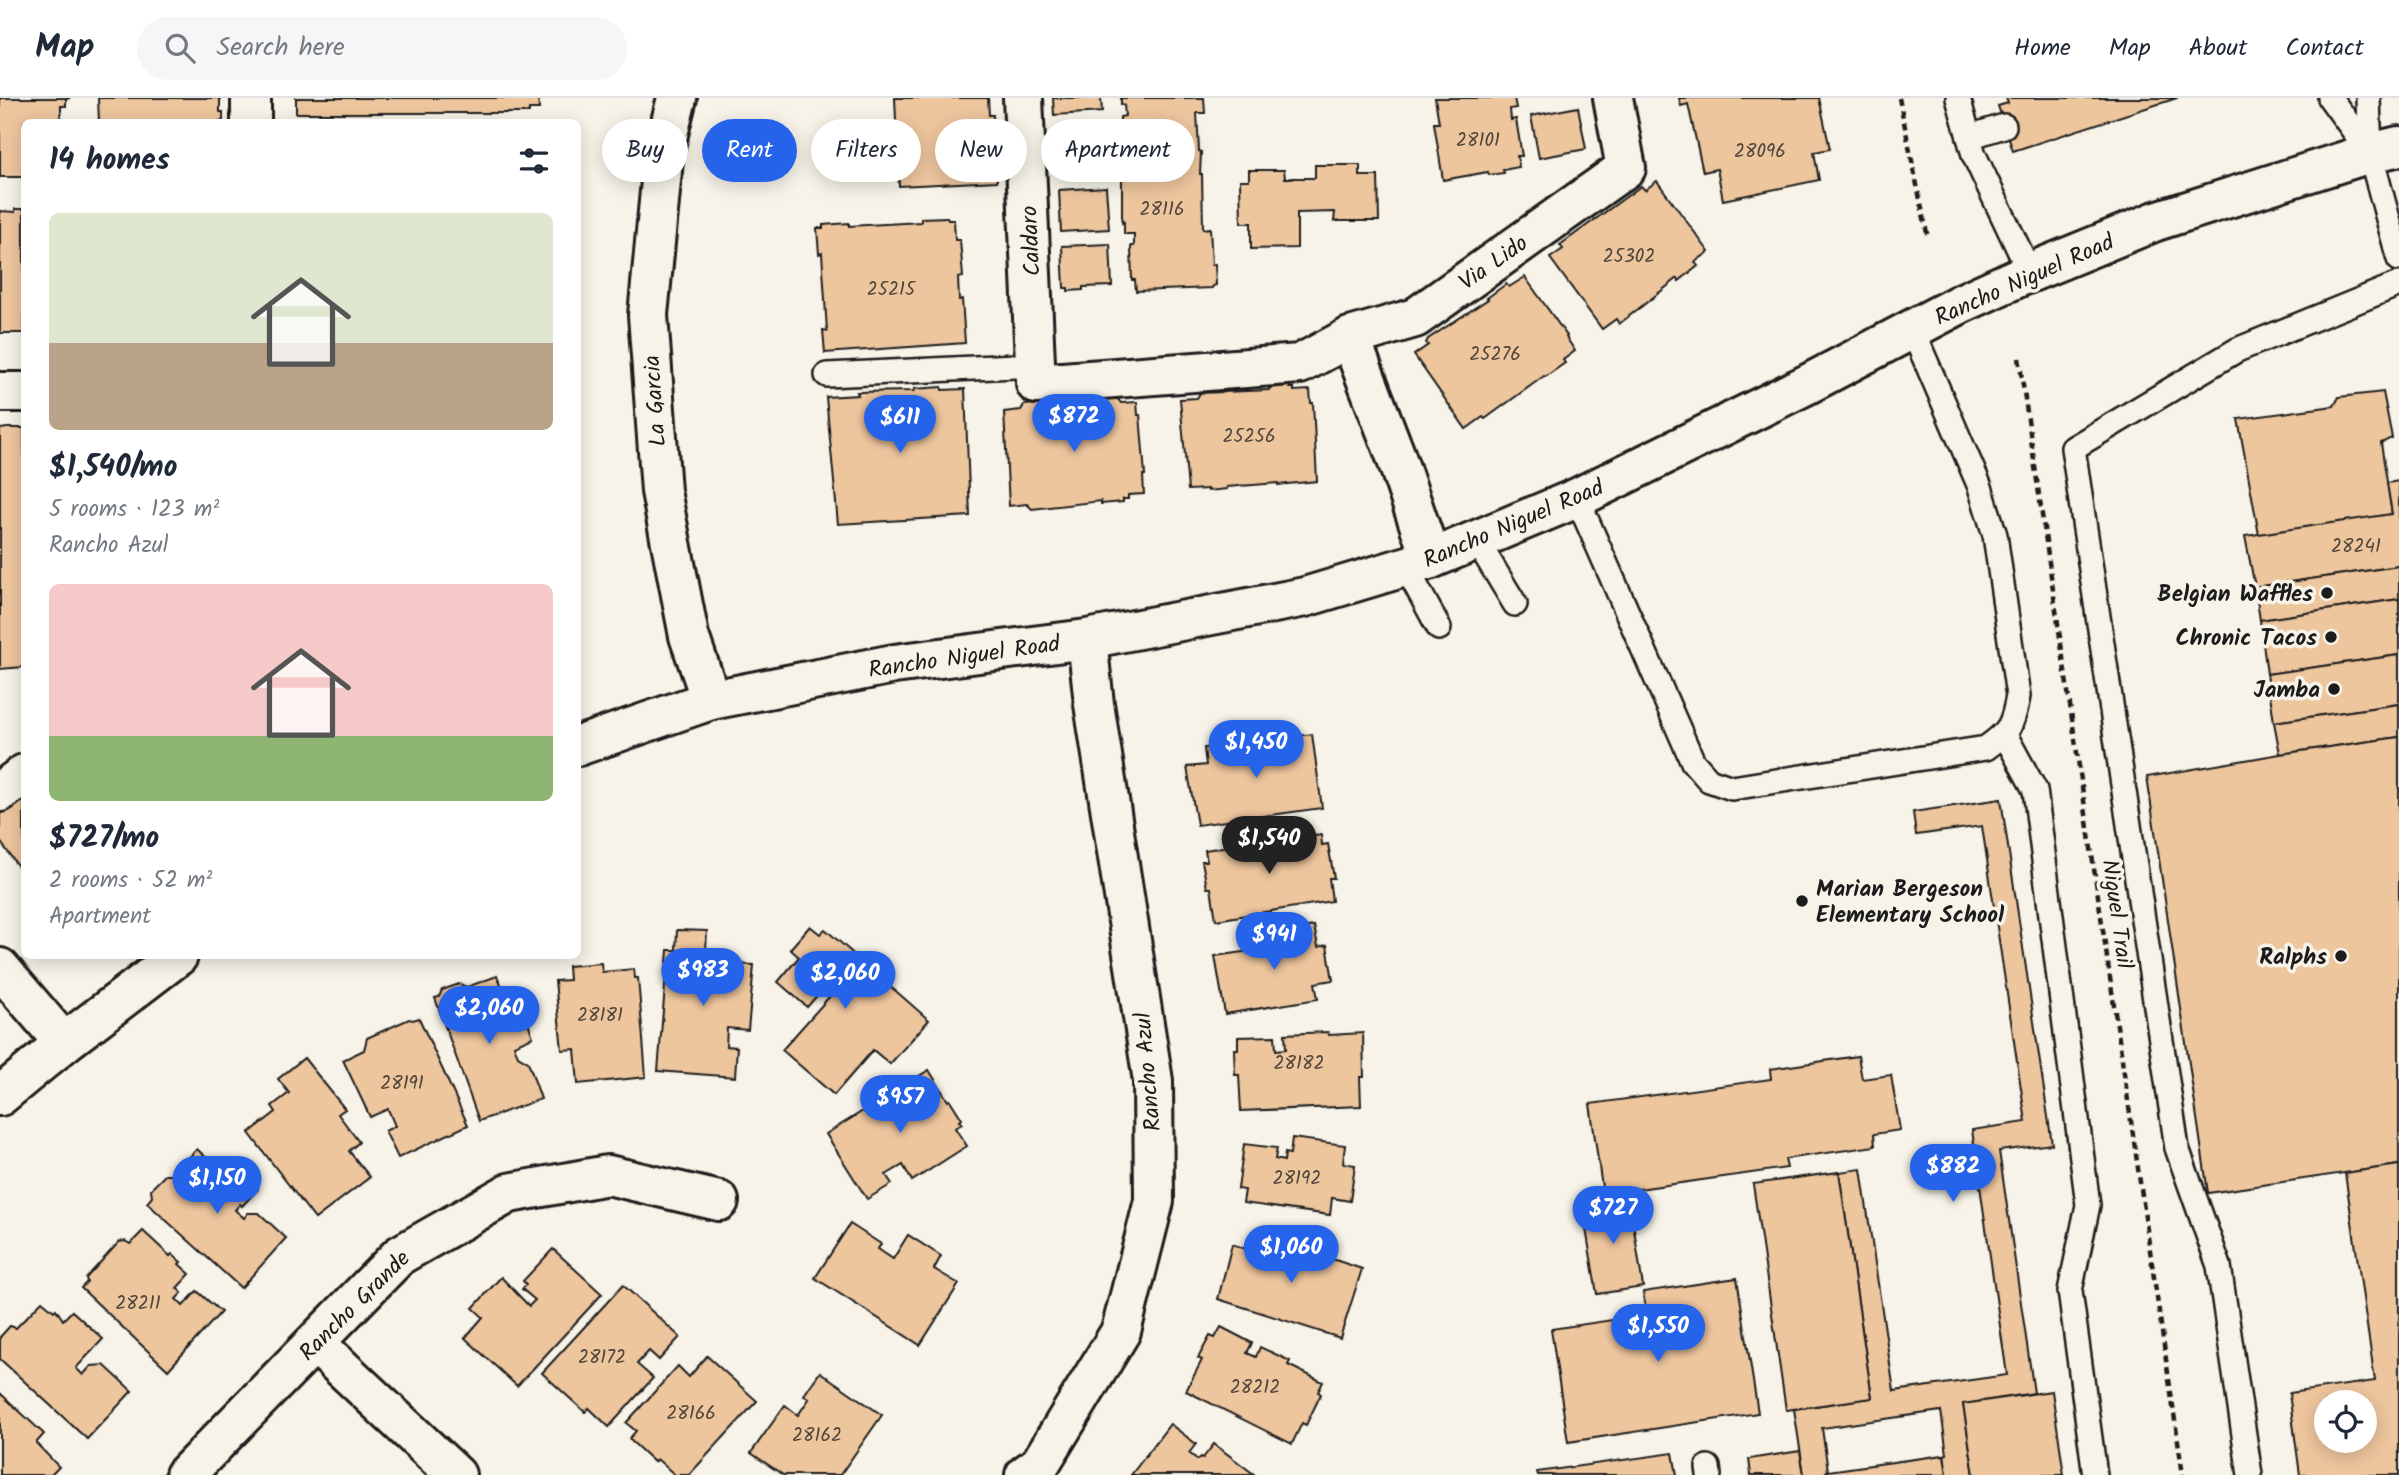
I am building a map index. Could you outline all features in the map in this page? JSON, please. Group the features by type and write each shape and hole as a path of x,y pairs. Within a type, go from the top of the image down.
{"street":[{"path":"251,98 251,119"},
{"name":"La Garcia","path":"677,98 664,150 648,315 661,491 689,636 711,700"},
{"name":"Caldaro","path":"1023,98 1036,374"},
{"name":"Via Lido","path":"1036,374 1300,364 1350,337 1415,318 1626,168 1613,98"},
{"name":"Rancho Niguel Road","path":"581,745 711,700 894,664 1087,639 1305,597 1418,563 1577,498 1806,385 1960,304 2030,273 2156,221 2384,150"},
{"path":"1350,337 1395,454 1418,563"},
{"path":"0,392 21,392"},
{"name":"Rancho Azul","path":"1025,1475 1040,1464 1121,1331 1154,1201 1153,1081 1094,704 1087,639"},
{"path":"0,792 21,777"},
{"path":"0,1096 174,959"},
{"path":"0,968 64,1043"},
{"name":"Rancho Grande","path":"185,1475 400,1255 509,1193 608,1175 719,1201"},
{"path":"315,1343 456,1475"}],"lane":[{"path":"1958,98 1974,155 2030,273"},
{"path":"2330,98 2384,150"},
{"path":"2368,98 2384,150 2399,259"},
{"path":"1969,137 2004,125"},
{"path":"2250,1475 2219,1266 2177,1148 2073,447 2237,350 2399,284"},
{"path":"1577,498 1693,762 1709,780 1732,788 1986,748 2005,735 2015,716 2018,696 1995,535 1980,487 1912,329"},
{"path":"827,375 1036,374"},
{"path":"1477,541 1515,604"},
{"path":"1418,563 1439,628"},
{"path":"2005,735 2035,790 2088,1205 2070,1291 2095,1475"}],"path":[{"path":"1899,98 1928,238"},
{"name":"Niguel Trail","path":"2019,358 2183,1475"}],"building":[{"path":"0,98 70,98 66,99 66,106 61,106 61,119 21,119 21,177 0,177"},
{"path":"98,98 220,98 220,112 223,112 223,119 99,119"},
{"path":"296,98 538,98 539,109 529,109 529,113 296,113"},
{"path":"895,98 988,98 989,115 993,115 993,119 935,119 935,182 977,182 899,186 899,182 921,182 921,119 896,119"},
{"path":"1053,98 1101,98 1102,112 1054,115"},
{"path":"1121,98 1204,98 1205,113 1197,113 1203,229 1210,228 1212,265 1215,264 1216,285 1212,288 1136,291 1135,280 1132,280 1131,246 1134,246 1134,234 1124,234 1122,182 1195,182 1195,119 1120,119 1125,116 1124,105 1121,105"},
{"path":"1435,98 1514,98 1516,108 1510,109 1511,120 1516,119 1522,156 1517,156 1519,167 1503,170 1504,173 1489,175 1488,172 1443,180 1434,123 1439,123"},
{"path":"1679,98 1819,98 1830,149 1814,152 1819,180 1723,200 1717,169 1703,172 1688,104 1681,106"},
{"path":"2006,98 2177,98 2013,151 1998,106 2008,103"},
{"path":"1578,107 1586,149 1539,158 1531,116"},
{"path":"1315,165 1360,165 1360,176 1378,176 1379,221 1334,221 1335,212 1297,213 1297,248 1251,249 1251,223 1241,223 1240,180 1249,180 1249,170 1284,170 1285,178 1315,178"},
{"path":"1657,181 1709,252 1695,262 1698,266 1679,281 1678,278 1619,324 1616,319 1602,329 1550,258 1563,249 1560,245 1641,186 1645,190"},
{"path":"1106,187 1109,229 1061,232 1059,190"},
{"path":"15,209 21,209 21,333 0,333 0,211 15,212"},
{"path":"947,217 948,220 954,220 955,240 960,240 963,277 958,278 959,300 962,299 965,343 825,353 823,330 827,331 822,253 819,254 817,228 849,223 849,226 921,222 921,218"},
{"path":"1110,244 1112,286 1083,287 1083,290 1068,291 1068,288 1064,288 1062,246"},
{"path":"1525,277 1575,351 1563,360 1565,363 1485,419 1483,417 1466,429 1414,355 1428,345 1428,339 1506,284 1509,287"},
{"path":"1290,386 1294,391 1310,390 1317,481 1227,487 1208,491 1188,490 1180,399 1197,398 1200,393 1269,390"},
{"path":"942,387 942,390 965,389 970,516 838,524 826,397 858,395 857,392 914,391"},
{"path":"2383,392 2392,438 2381,443 2392,514 2259,535 2238,419 2334,406 2339,397"},
{"path":"1117,398 1121,403 1137,402 1145,475 1144,494 1128,495 1128,499 1123,499 1123,502 1101,504 1101,501 1032,509 1027,504 1009,506 1004,412 1021,410 1024,405 1046,403 1046,406"},
{"path":"21,428 21,667 0,669 0,429"},
{"path":"2399,481 2399,566 2255,587 2245,536 2392,514 2387,483"},
{"name":"Belgian Waffles","path":"2399,566 2399,599 2260,620 2255,587"},
{"name":"Chronic Tacos","path":"2399,599 2399,655 2267,674 2260,620"},
{"name":"Jamba","path":"2399,655 2399,704 2274,722 2267,674"},
{"path":"2399,704 2399,737 2280,754 2274,722"},
{"path":"1312,734 1322,808 1197,825 1187,767 1206,765 1204,748"},
{"path":"2399,737 2399,1165 2208,1193 2147,777"},
{"path":"21,799 21,871 0,841 0,814"},
{"path":"2001,799 2052,1144 1999,1151 2034,1393 1963,1404 1974,1475 1947,1475 1941,1411 1822,1428 1827,1475 1804,1475 1794,1409 1872,1398 1839,1172 1861,1169 1894,1391 2007,1375 1972,1130 2026,1122 1982,826 1916,835 1913,812"},
{"path":"1290,835 1291,840 1321,835 1322,845 1328,844 1334,878 1329,878 1332,901 1216,920 1211,888 1207,888 1202,861 1207,861 1205,850 1240,844 1242,857 1251,855 1248,842"},
{"path":"810,926 820,934 825,929 929,1020 890,1064 873,1050 834,1095 782,1050 830,996 823,989 807,1007 778,982 799,957 790,949"},
{"path":"1314,926 1318,947 1327,945 1333,980 1315,983 1318,999 1225,1014 1215,956 1262,952 1259,936"},
{"path":"677,930 707,931 706,951 729,953 733,957 733,964 754,965 748,1030 727,1028 726,1046 737,1047 735,1077 658,1071 668,950 676,950"},
{"path":"601,963 602,972 634,969 635,978 638,978 646,1077 578,1084 575,1049 562,1050 555,981 569,980 568,966"},
{"path":"497,976 510,1003 520,1000 533,1037 514,1045 518,1056 528,1062 541,1099 479,1121 435,998 439,997 442,990 459,984 467,987"},
{"path":"419,1018 468,1125 398,1158 385,1131 395,1126 388,1109 370,1117 343,1060 364,1050 367,1038 409,1019"},
{"path":"1328,1032 1329,1035 1363,1033 1364,1077 1360,1077 1361,1106 1241,1111 1239,1075 1235,1075 1234,1049 1238,1049 1238,1037 1275,1036 1276,1050 1286,1049 1285,1034"},
{"path":"1858,1056 1862,1079 1891,1075 1900,1130 1874,1134 1875,1146 1785,1159 1787,1168 1603,1194 1590,1104 1771,1079 1770,1069"},
{"path":"304,1058 345,1109 338,1114 359,1142 349,1151 370,1177 315,1219 249,1133 276,1112 272,1106 289,1093 278,1079"},
{"path":"929,1070 962,1119 959,1121 962,1124 955,1128 967,1146 912,1181 903,1165 886,1175 892,1184 867,1199 826,1134"},
{"path":"1292,1138 1345,1145 1343,1163 1355,1165 1350,1201 1332,1198 1330,1215 1243,1203 1245,1190 1238,1189 1244,1144 1277,1148 1275,1159 1284,1161 1285,1153 1290,1154"},
{"path":"197,1149 218,1169 226,1160 258,1189 235,1210 244,1218 248,1213 259,1213 286,1238 241,1288 147,1203 152,1197 151,1189 165,1175 173,1175"},
{"path":"2399,1165 2399,1475 2300,1475 2289,1393 2375,1381 2345,1173"},
{"path":"1839,1172 1872,1398 1786,1410 1753,1184"},
{"path":"1629,1197 1643,1287 1597,1294 1582,1205"},
{"path":"850,1224 881,1244 878,1249 893,1259 908,1235 941,1256 934,1269 959,1284 920,1345 815,1278"},
{"path":"143,1231 170,1256 172,1254 181,1262 179,1264 190,1274 177,1288 182,1293 176,1299 183,1306 197,1291 221,1312 168,1370 81,1288 87,1282 86,1278 119,1242 130,1244"},
{"path":"1258,1235 1320,1255 1322,1253 1334,1256 1332,1259 1362,1269 1340,1338 1218,1299 1232,1244 1252,1251"},
{"path":"553,1249 602,1294 517,1386 465,1338 483,1317 473,1308 501,1277 529,1306 535,1300 522,1289 526,1284 523,1281"},
{"path":"1737,1278 1758,1413 1568,1442 1551,1329 1647,1315 1643,1292"},
{"path":"623,1285 680,1337 659,1360 649,1351 637,1364 653,1378 609,1427 589,1408 585,1412 542,1373"},
{"path":"42,1301 54,1311 56,1309 63,1320 72,1311 103,1339 76,1368 83,1375 91,1366 104,1365 132,1391 87,1439 0,1359 0,1337 10,1326 16,1328"},
{"path":"1221,1327 1252,1343 1247,1353 1256,1357 1260,1347 1290,1361 1288,1365 1323,1382 1318,1392 1321,1394 1306,1425 1302,1423 1292,1444 1186,1391 1202,1360 1198,1358 1210,1336 1215,1338"},
{"path":"707,1356 757,1401 689,1475 675,1475 657,1459 654,1462 629,1439 636,1431 626,1423 678,1366 689,1377"},
{"path":"820,1372 882,1415 840,1475 783,1475 751,1453 785,1405 798,1415 809,1399 804,1395"},
{"path":"2052,1391 2064,1475 1974,1475 1963,1404"},
{"path":"0,1393 44,1434 36,1443 59,1467 51,1475 0,1475"},
{"path":"1170,1424 1196,1444 1189,1453 1198,1460 1203,1458 1214,1444 1255,1475 1131,1475"},
{"path":"1800,1451 1804,1475 1751,1475 1749,1459"},
{"path":"1673,1453 1677,1475 1538,1475 1537,1472"},
{"path":"1944,1455 1947,1475 1827,1475 1826,1472 1828,1471"}],"place":[{"name":"Belgian Waffles","path":"2327,593"},
{"name":"Chronic Tacos","path":"2331,637"},
{"name":"Jamba","path":"2334,689"},
{"name":"Marian Bergeson Elementary School","path":"1802,901"},
{"name":"Ralphs","path":"2341,956"}]}
